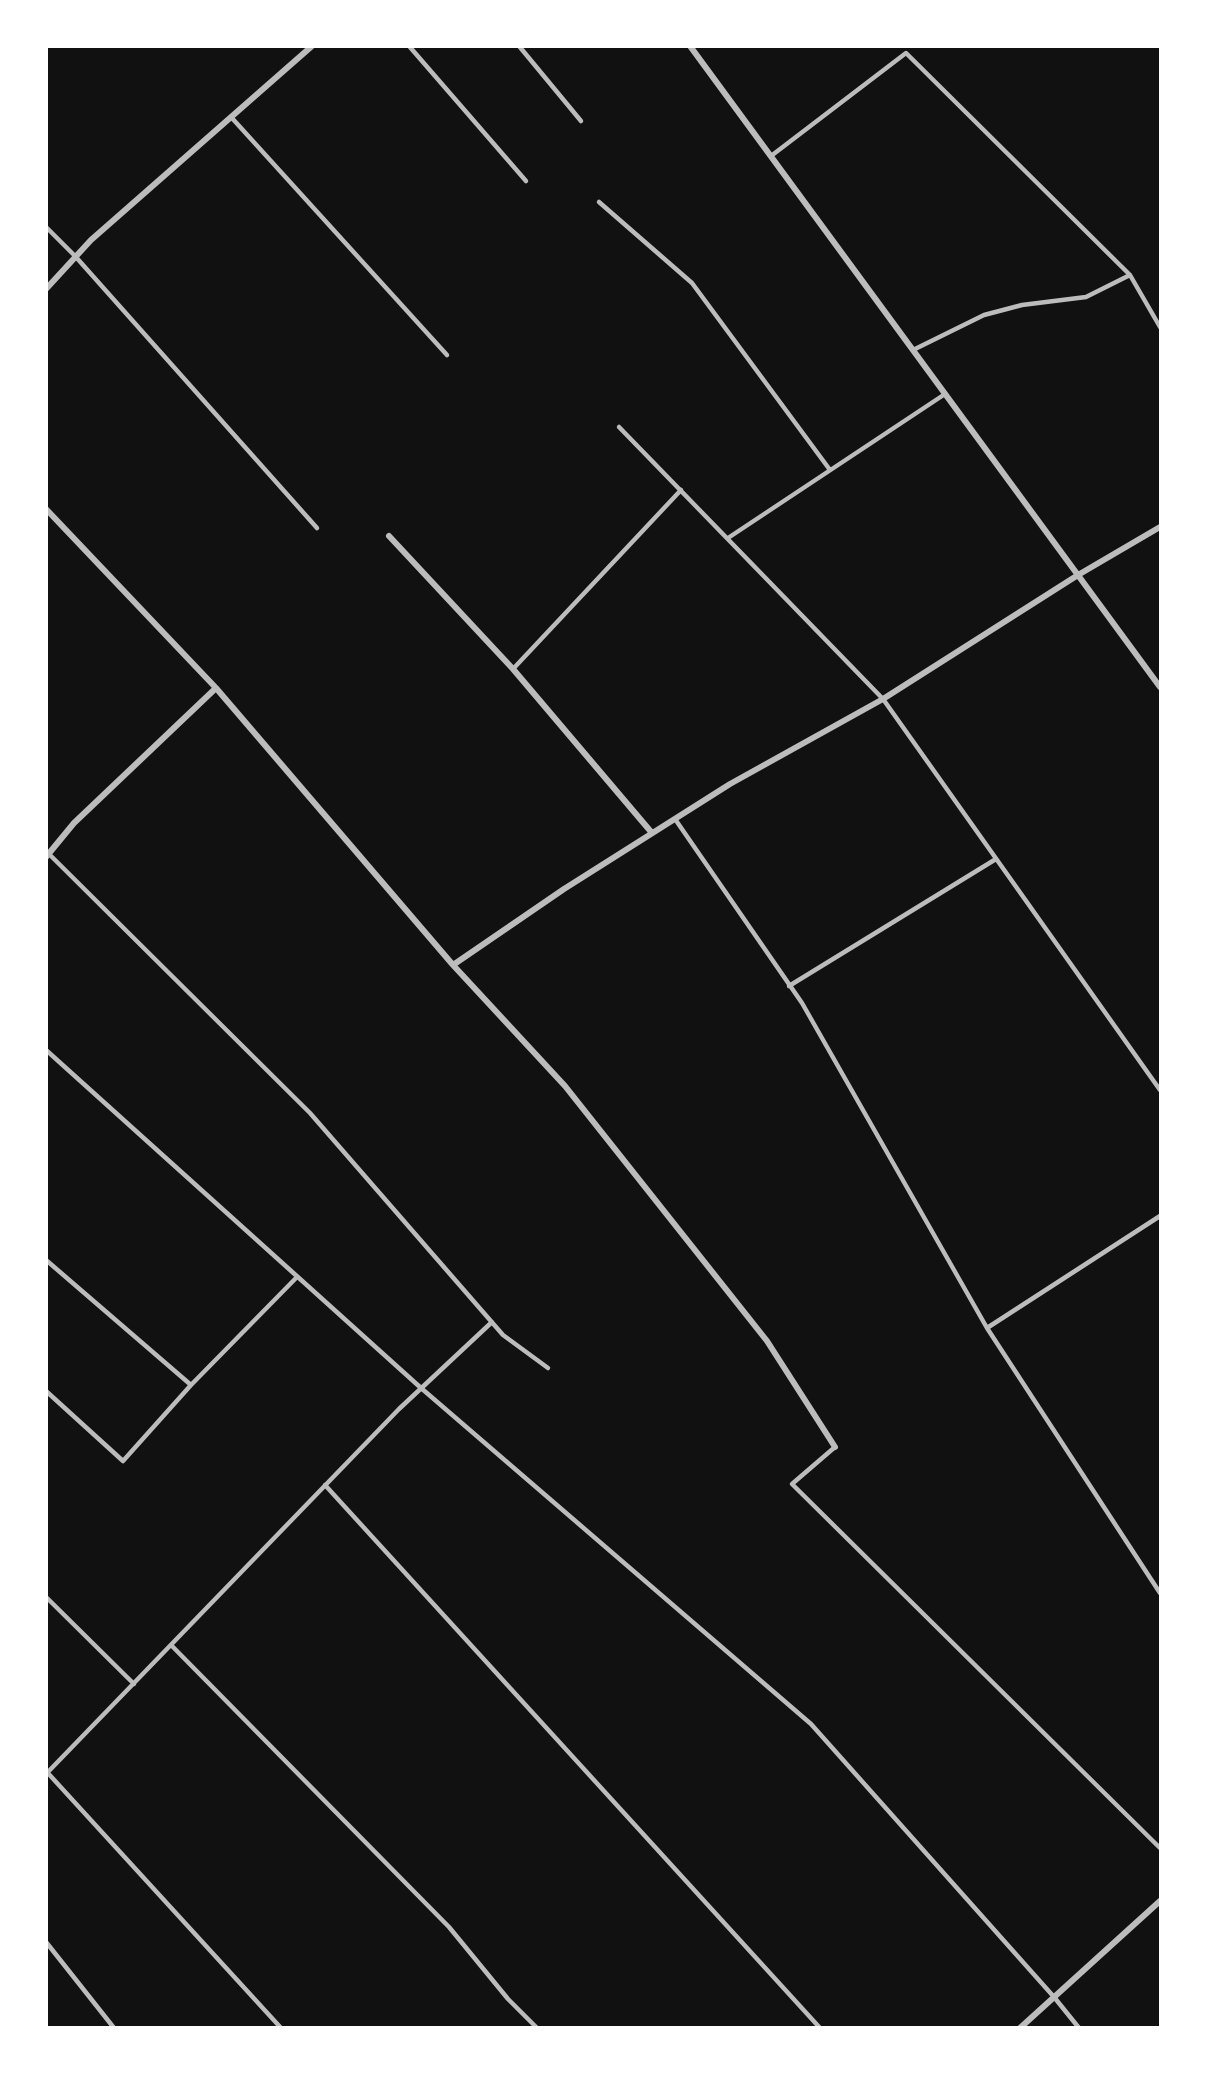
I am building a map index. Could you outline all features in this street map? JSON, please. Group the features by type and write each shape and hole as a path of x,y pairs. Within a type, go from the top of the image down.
{"street":[{"path":"46,289 75,256 312,46"},
{"path":"690,46 1161,687"},
{"path":"46,509 216,688 453,964 565,1086 760,1332 835,1447"},
{"path":"453,964 564,889 730,784 883,699 1078,575 1161,527"},
{"path":"389,536 513,669 652,834"},
{"path":"48,856 74,823 216,688"},
{"path":"1020,2028 1161,1901"}],"lane":[{"path":"409,46 526,181"},
{"path":"519,46 581,122"},
{"path":"771,156 906,53 1131,275 1161,327"},
{"path":"231,117 447,355"},
{"path":"599,202 692,283 830,470"},
{"path":"46,227 75,256 317,528"},
{"path":"913,350 984,315 1022,305 1086,297 1131,275"},
{"path":"728,538 945,394"},
{"path":"619,427 883,699 1161,1090"},
{"path":"513,669 681,490"},
{"path":"675,819 802,1003 987,1328 1161,1593"},
{"path":"48,856 310,1113 503,1335 548,1368"},
{"path":"789,986 996,859"},
{"path":"46,1050 421,1388 811,1724 1080,2028"},
{"path":"987,1328 1161,1216"},
{"path":"46,1260 191,1385"},
{"path":"46,1391 123,1461 191,1385 297,1277"},
{"path":"281,2028 47,1772 325,1485 421,1388 492,1322"},
{"path":"835,1447 792,1484 1161,1848"},
{"path":"325,1485 820,2028"},
{"path":"46,1597 134,1684"},
{"path":"171,1645 449,1927 508,1999 537,2028"},
{"path":"46,1942 114,2028"}]}
